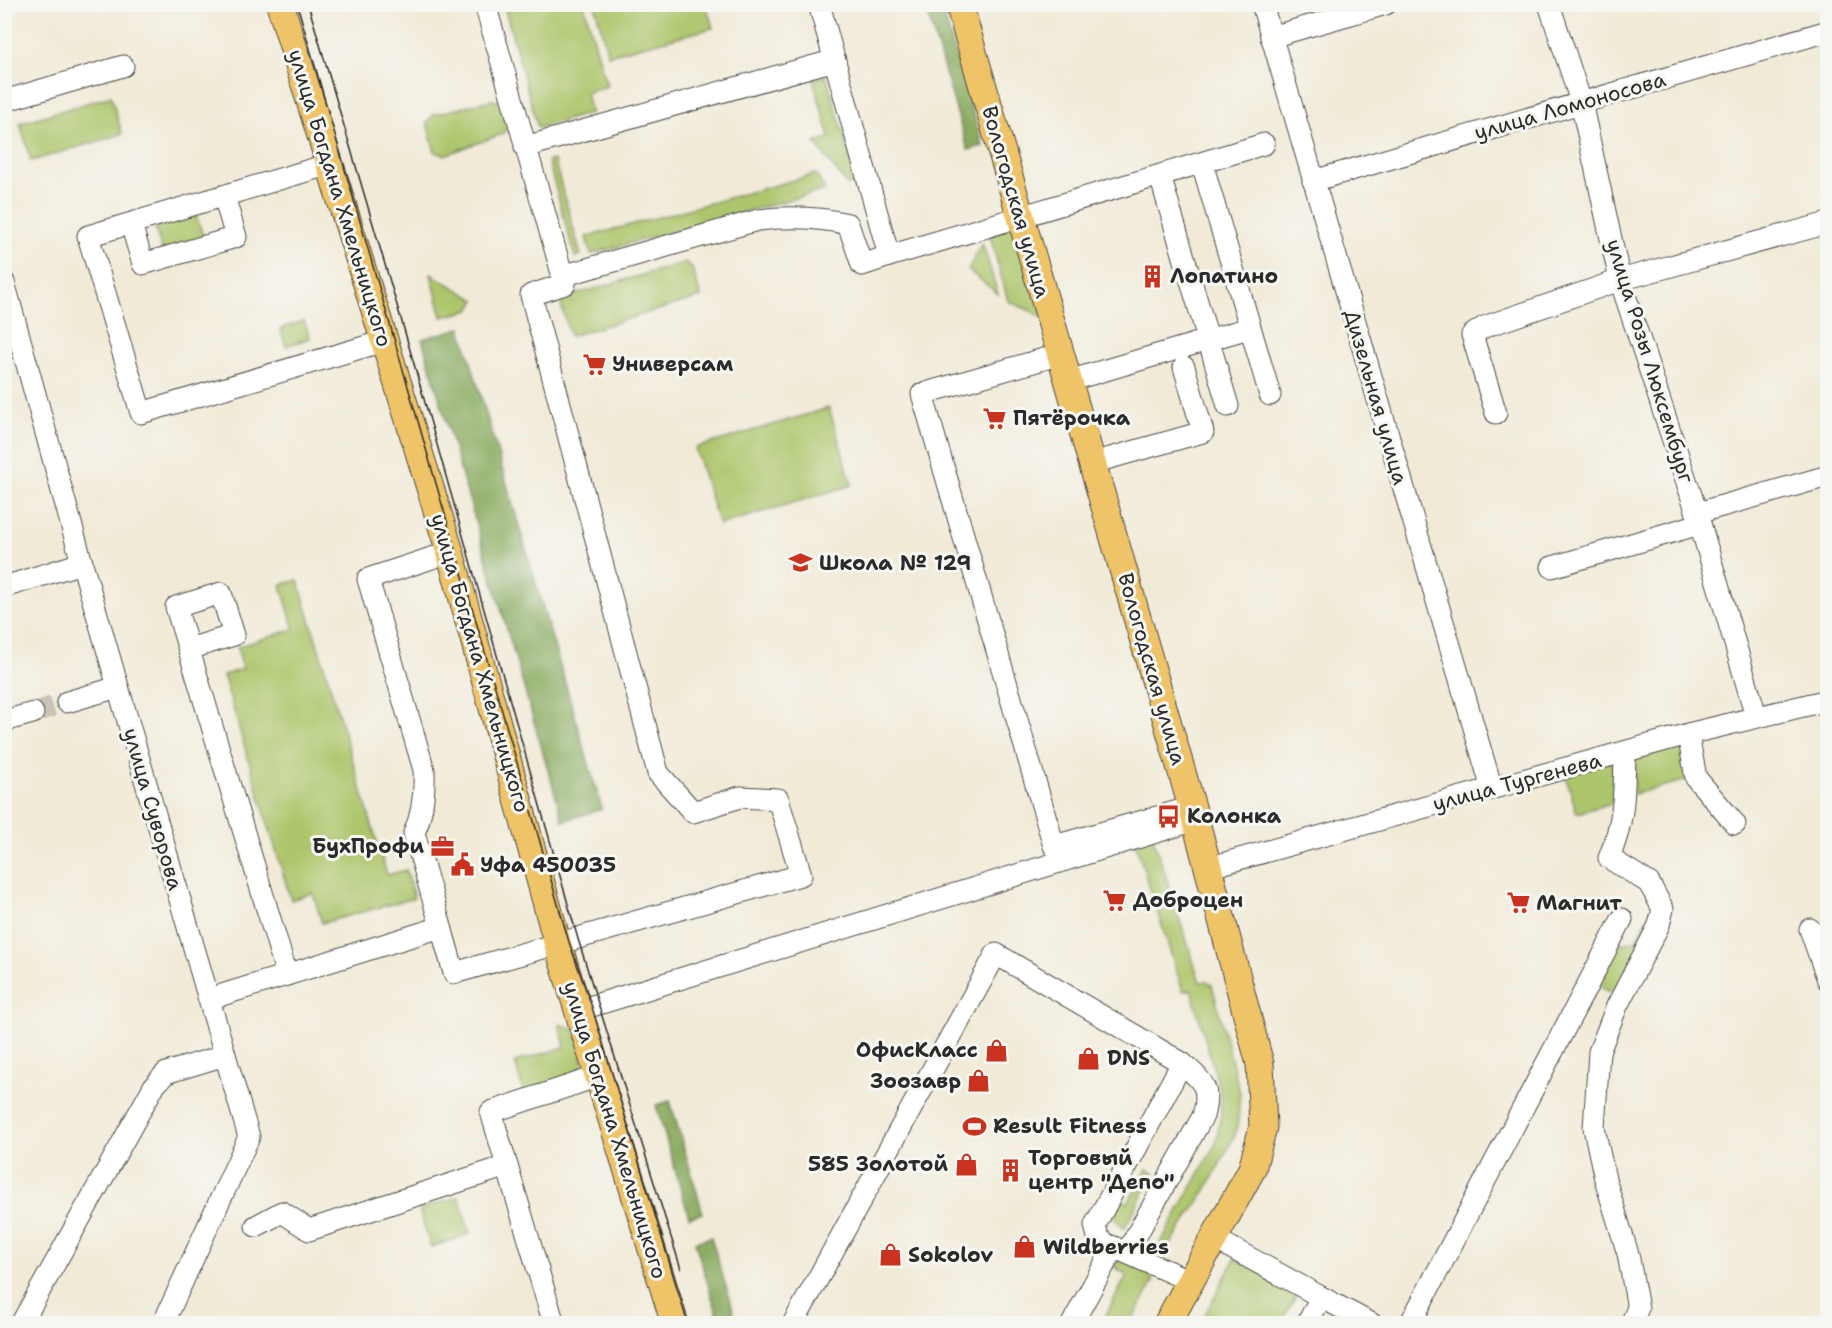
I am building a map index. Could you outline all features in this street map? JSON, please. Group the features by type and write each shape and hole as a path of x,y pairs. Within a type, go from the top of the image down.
{"main road":[{"name":"улица Богдана Хмельницкого","path":"280,4 450,552 558,945 675,1323"},
{"name":"Вологодская улица","path":"960,4 1194,813 1260,1064 1263,1127 1252,1169 1167,1323"}],"street":[{"path":"450,552 368,579 424,770 425,792 420,820 414,833 454,973 801,875 778,799 740,797 693,812 658,774 531,295 565,284 485,4"},
{"path":"819,4 889,256"},
{"name":"Дизельная улица","path":"1262,4 1492,789"},
{"path":"1271,37 1386,4"},
{"name":"улица Розы Люксембург","path":"1550,4 1581,102 1620,280 1699,518 1756,716"},
{"name":"улица Ломоносова","path":"1313,181 1827,31"},
{"path":"525,147 835,60"},
{"path":"4,101 123,66"},
{"path":"562,276 758,220 790,216 818,217 848,224 862,265 1264,144"},
{"path":"1202,163 1270,394"},
{"path":"330,164 88,237 141,413 384,341"},
{"path":"1160,176 1228,406"},
{"path":"131,224 143,264 236,237 224,196"},
{"path":"1496,413 1472,335 1484,327 1620,280 1827,223"},
{"name":"улица Суворова","path":"4,282 82,563 249,1137 163,1323"},
{"path":"1068,381 1249,328"},
{"path":"1060,354 922,394 1054,846 1194,813"},
{"path":"1092,463 1203,432 1184,367"},
{"path":"1552,567 1827,476"},
{"path":"4,587 82,563"},
{"path":"189,649 287,975"},
{"path":"67,702 118,687"},
{"name":"улица Тургенева","path":"1207,868 1688,734 1756,716 1827,701"},
{"path":"4,721 33,712"},
{"path":"1688,734 1696,778 1735,824"},
{"path":"1625,753 1623,814 1620,830 1609,858 1649,883 1663,909 1659,925 1617,1006 1599,1052 1594,1128 1605,1179 1628,1254 1638,1308 1631,1323"},
{"path":"579,1010 1194,813"},
{"path":"1410,1323 1622,919"},
{"path":"209,999 441,927"},
{"path":"1810,929 1827,980"},
{"path":"793,1323 996,954 1182,1063 1204,1083 1207,1099 1203,1116 1072,1323"},
{"path":"21,1323 154,1086 166,1073 225,1055"},
{"path":"1182,1063 1095,1225 1098,1237 1120,1250 1191,1281"},
{"path":"554,1323 491,1112 599,1076"},
{"path":"256,1226 282,1212 309,1230 507,1166"},
{"path":"1215,1239 1371,1323"},
{"path":"1307,1323 1321,1297"}],"green space":[{"path":"520,5 584,5 607,86 586,93 591,113 538,128 505,9"},
{"path":"595,5 706,5 713,28 608,55"},
{"path":"925,5 941,5 983,146 968,150"},
{"path":"826,75 858,182 847,185 815,143 830,138 813,79"},
{"path":"111,96 122,134 31,161 20,123"},
{"path":"491,100 502,102 508,127 502,134 445,155 435,152 427,123 433,115"},
{"path":"554,160 581,255 575,257 548,161"},
{"path":"816,174 825,190 591,254 586,237"},
{"path":"196,215 204,239 162,251 155,227"},
{"path":"1018,224 1044,317 1008,301 989,232"},
{"path":"982,243 998,294 968,270"},
{"path":"686,262 692,268 701,297 570,336 561,305 563,298"},
{"path":"431,274 476,300 470,310 442,317"},
{"path":"304,321 310,338 286,346 280,329"},
{"path":"461,328 602,809 563,821 422,339"},
{"path":"829,408 852,485 719,525 695,448"},
{"path":"298,580 387,875 406,870 414,898 322,923 313,893 291,900 223,675 243,669 237,647 294,629 281,585"},
{"path":"1681,744 1691,779 1634,794 1635,756"},
{"path":"1612,761 1615,773 1612,803 1577,813 1565,774"},
{"path":"1153,837 1200,982 1206,981 1212,985 1240,1093 1235,1135 1205,1192 1167,1249 1159,1246 1216,1143 1221,1114 1220,1091 1191,989 1183,991 1135,842"},
{"path":"1654,907 1659,912 1616,990 1608,991 1600,986 1599,977 1616,944 1634,942"},
{"path":"559,1024 576,1029 585,1074 524,1095 515,1062 565,1047"},
{"path":"670,1101 703,1213 689,1217 656,1105"},
{"path":"1147,1169 1154,1173 1124,1229 1116,1220 1114,1206 1118,1198 1128,1203"},
{"path":"459,1197 470,1234 431,1247 419,1210"},
{"path":"711,1237 737,1323 720,1323 695,1242"},
{"path":"1120,1256 1149,1272 1153,1282 1130,1323 1101,1324 1127,1275 1114,1267"},
{"path":"1235,1258 1298,1292 1281,1323 1200,1324"}],"tunnel":[{"path":"33,713 67,702"}],"tram line":[{"path":"297,4 569,942 592,1007 688,1324"},
{"path":"308,4 404,329 578,939 681,1269"}],"place":[{"name":"Лопатино","path":"1152,276"},
{"name":"Универсам","path":"594,364"},
{"name":"Пятёрочка","path":"995,418"},
{"name":"Школа № 129","path":"801,563"},
{"name":"Колонка","path":"1169,816"},
{"name":"БухПрофи","path":"442,846"},
{"name":"Уфа 450035","path":"462,865"},
{"name":"Доброцен","path":"1115,900"},
{"name":"Магнит","path":"1518,903"},
{"name":"ОфисКласс","path":"996,1050"},
{"name":"DNS","path":"1089,1058"},
{"name":"Зоозавр","path":"979,1081"},
{"name":"Result Fitness","path":"975,1126"},
{"name":"585 Золотой","path":"966,1164"},
{"name":"Торговый центр \"Депо\"","path":"1010,1170"},
{"name":"Wildberries","path":"1025,1247"},
{"name":"Sokolov","path":"890,1255"}]}
